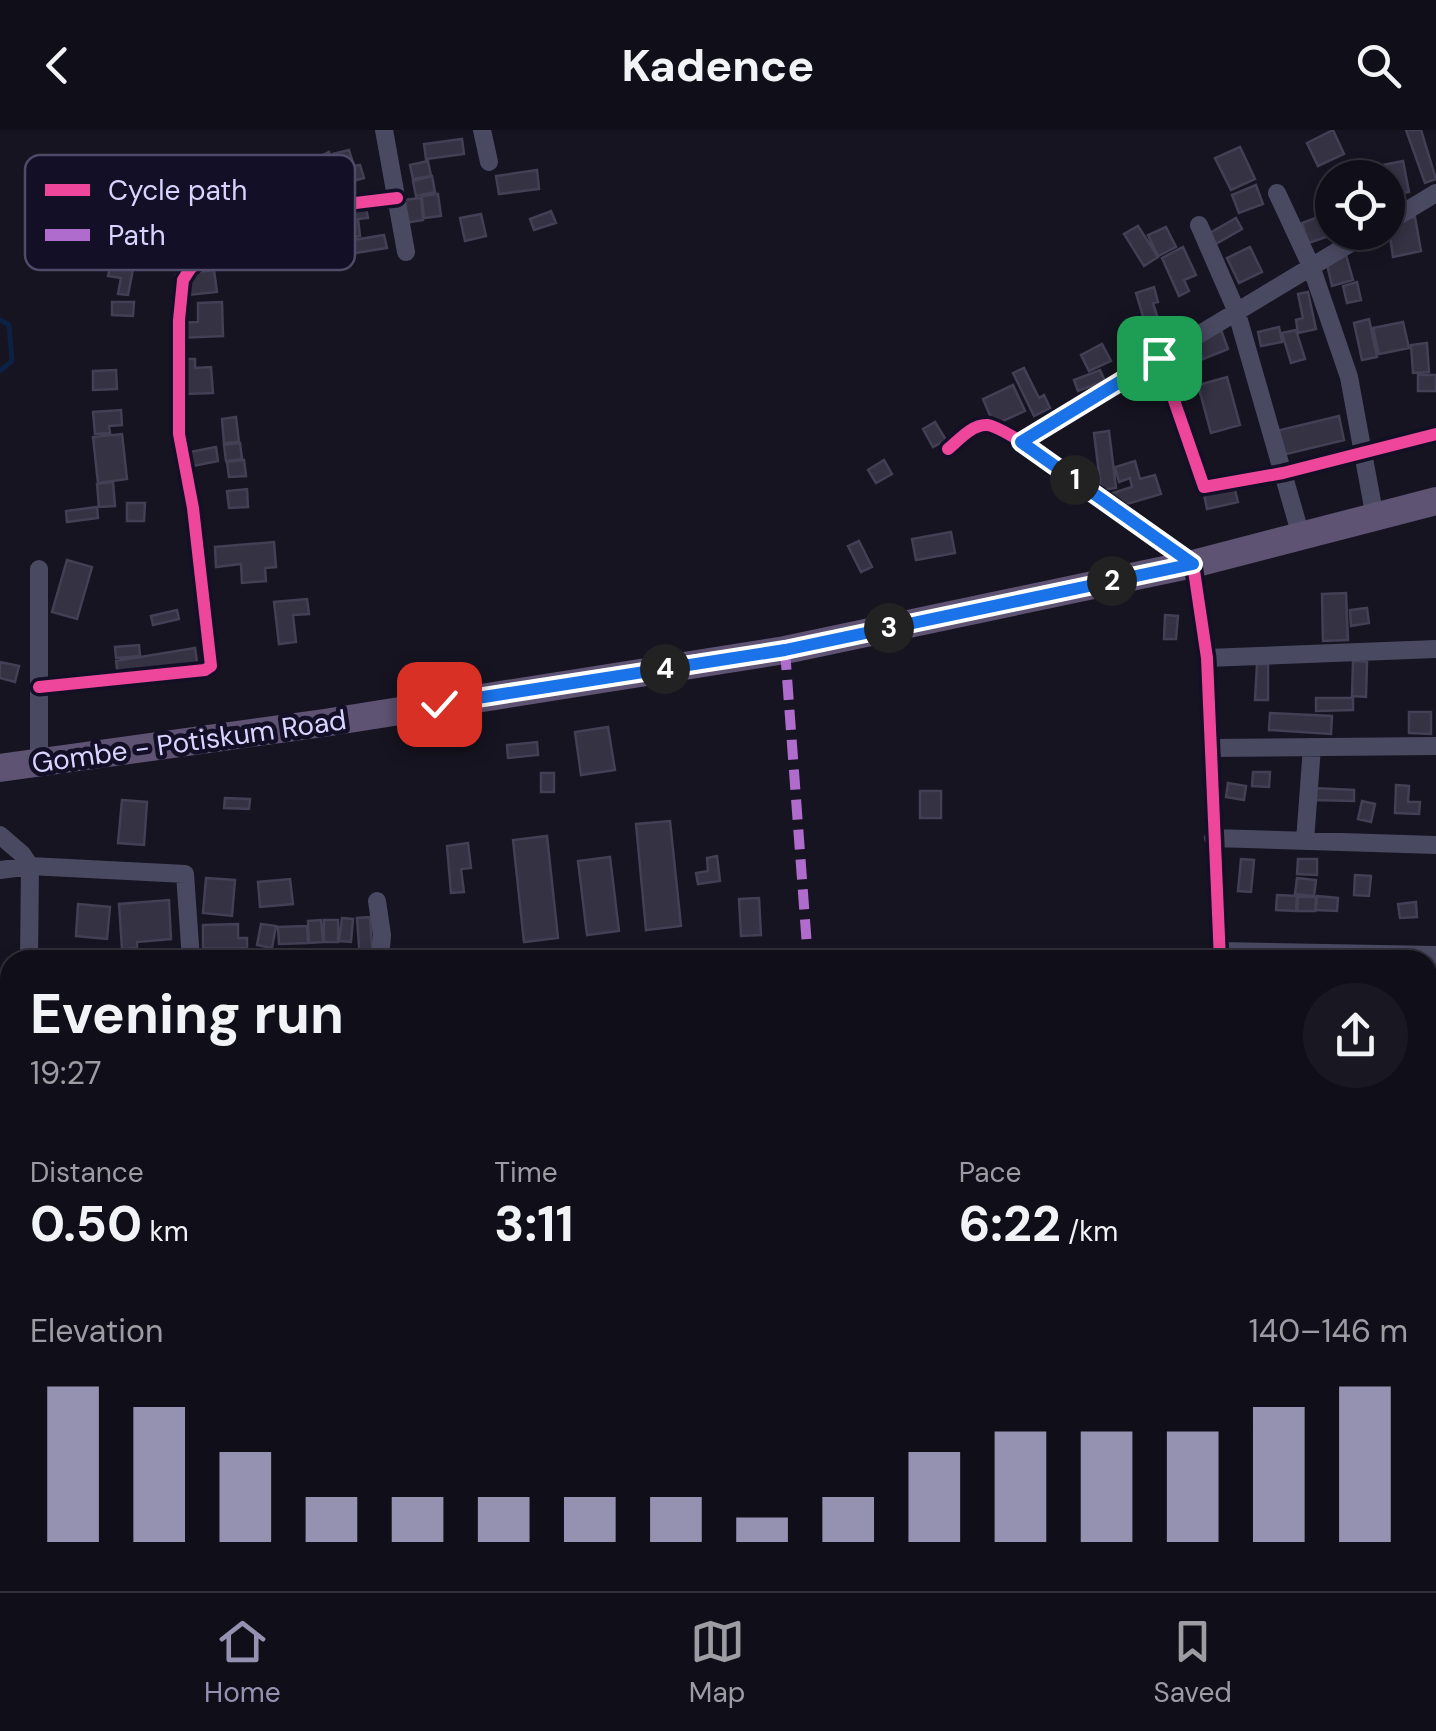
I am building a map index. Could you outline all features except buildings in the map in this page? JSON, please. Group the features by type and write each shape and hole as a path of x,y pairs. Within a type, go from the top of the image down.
{"main road":[{"name":"Gombe - Potiskum Road","path":"0,768 785,650 1193,564 1436,502"}],"street":[{"path":"384,130 406,252"},
{"path":"482,130 490,162"},
{"path":"1277,193 1311,266 1349,377 1374,518"},
{"path":"1405,212 1436,193"},
{"path":"355,203 396,198"},
{"path":"1199,225 1236,310 1301,536"},
{"path":"1021,442 1338,250"},
{"path":"39,688 206,670 211,666 193,508 179,434 179,320 183,280 192,270"},
{"path":"1141,328 1159,358 1204,487 1283,474 1436,434"},
{"path":"948,449 974,428 988,425 1021,442 1193,564 1208,658 1212,838 1220,950"},
{"path":"39,570 39,762"},
{"path":"1208,658 1436,649"},
{"path":"1211,748 1436,746"},
{"path":"1305,841 1312,747"},
{"path":"0,835 30,866 29,950"},
{"path":"1212,838 1436,845"},
{"path":"0,870 30,866 185,874 191,950"},
{"path":"377,900 380,950"}],"waterway":[{"path":"0,320 9,325 12,361 0,371"}],"marked path":[{"path":"785,650 807,950"}],"cycle path":[{"path":"355,203 397,198"},
{"path":"39,687 205,670 211,666 193,508 179,434 179,320 183,280 189,270"},
{"path":"1141,328 1159,357 1204,487 1283,473 1436,434"},
{"path":"948,449 976,427 987,425 1002,431 1055,464 1193,564 1207,658 1220,950"}],"route":[{"path":"439,704 785,650 1193,564 1021,442 1159,358"}]}
